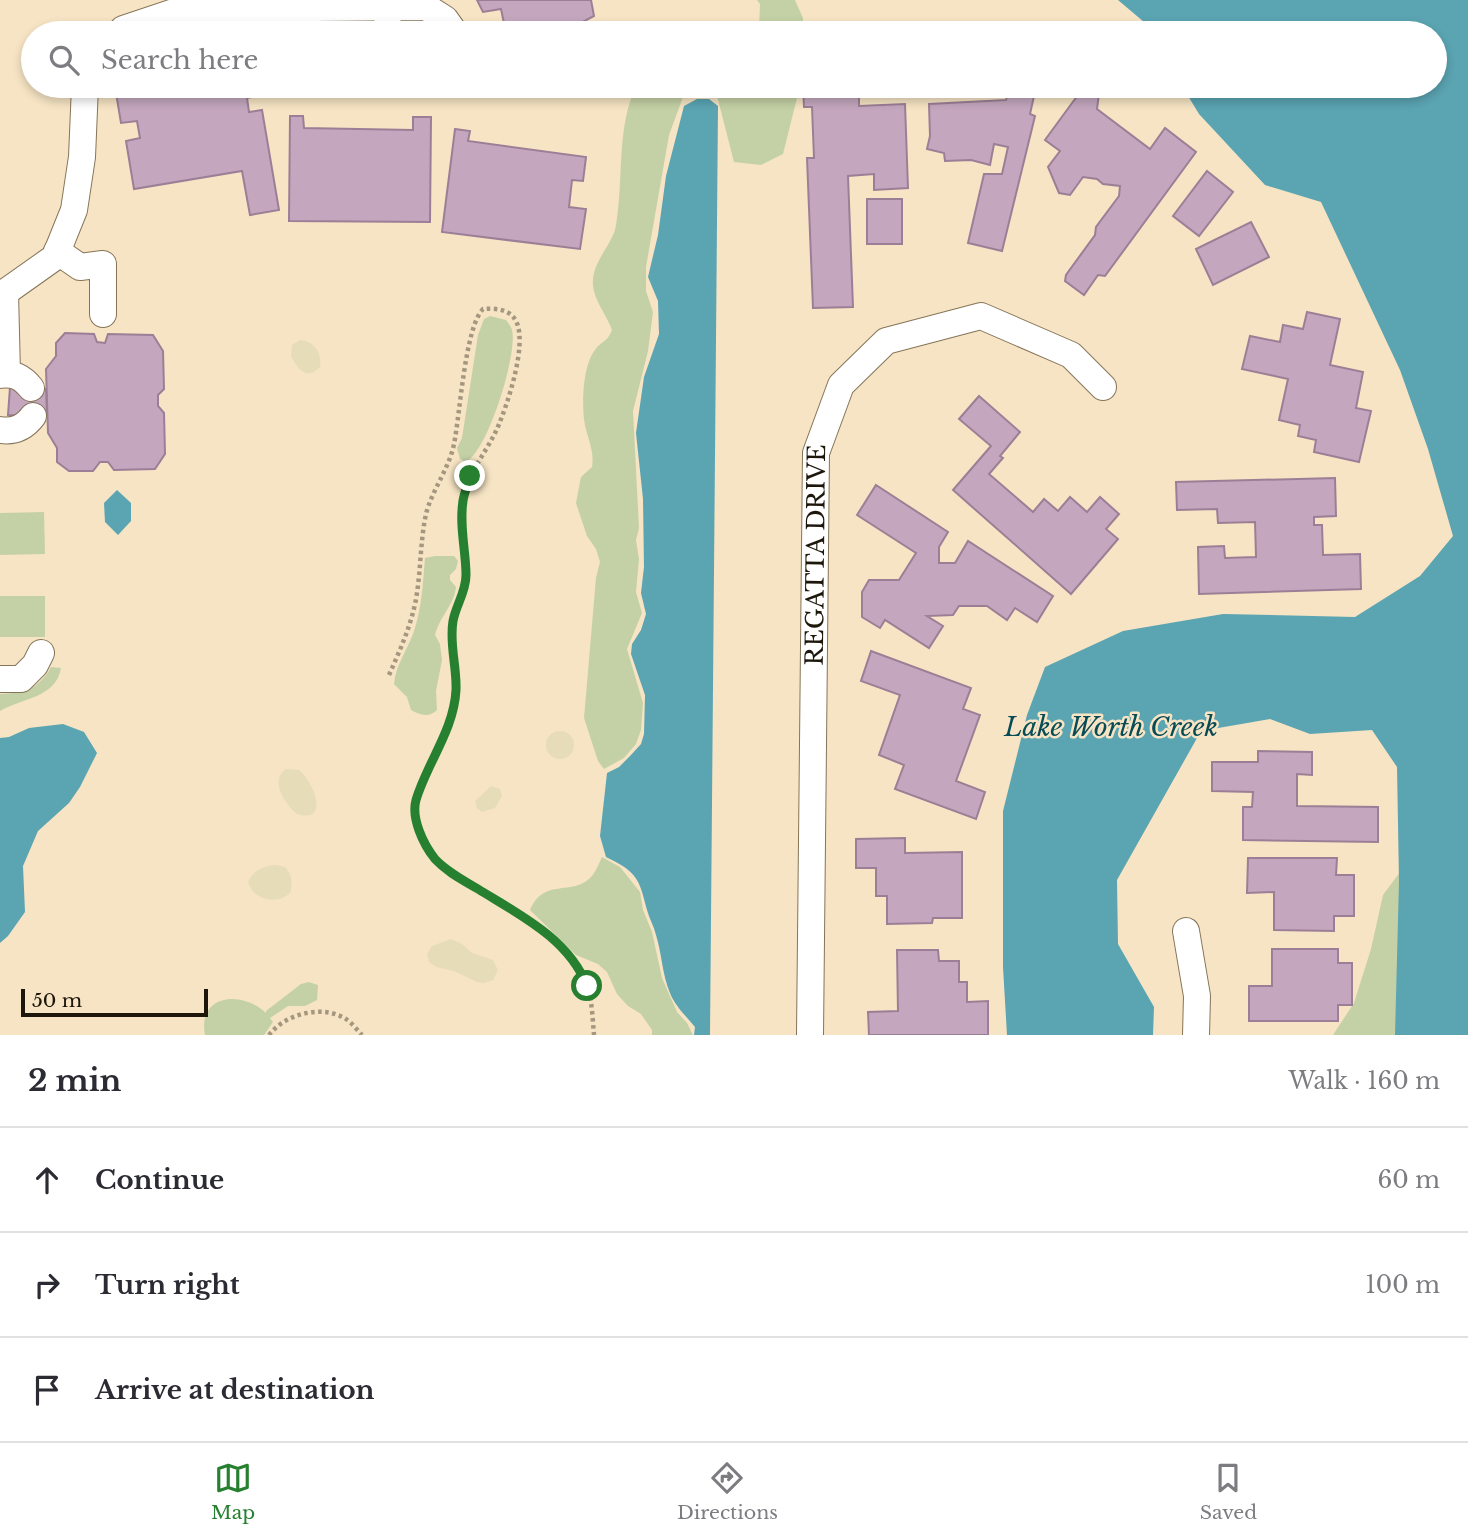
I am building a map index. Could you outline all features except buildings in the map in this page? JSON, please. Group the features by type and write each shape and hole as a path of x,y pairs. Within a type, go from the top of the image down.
{"street":[{"path":"298,8 305,21"},
{"path":"147,21 183,9 298,8 387,20 426,8 446,21"},
{"path":"31,388 24,380 4,375 3,294 55,257 74,210 82,157 84,98"},
{"path":"57,251 80,267 103,264 103,314"},
{"name":"REGATTA DRIVE","path":"810,1035 816,453 841,385 886,341 981,317 1071,355 1103,387"},
{"path":"0,430 12,431 21,428 33,416"},
{"path":"0,679 21,679 35,665 41,653"},
{"path":"1186,932 1197,996 1196,1035"}],"path":[{"path":"389,675 407,636 416,598 419,555 427,511 454,446 463,376 475,322 483,309 495,308 511,315 517,322 517,356 498,427 470,476 463,500 461,520 466,579 452,634 456,690 447,728 415,803 417,824 425,844 443,866 539,928 562,946 582,971 587,986 594,1035"},
{"path":"268,1035 274,1028 299,1014 322,1012 345,1018 362,1035"}],"green space":[{"path":"757,0 795,0 803,21 759,21 760,4"},
{"path":"632,98 683,98 669,135 646,267 646,291 653,312 648,351 633,411 639,528 636,540 639,559 636,592 642,613 627,649 643,703 641,730 636,744 624,758 604,769 598,761 584,718 596,578 600,562 596,549 587,536 576,503 581,477 592,467 593,461 584,419 583,393 586,374 591,357 612,330 596,297 593,277 616,225 623,137"},
{"path":"718,98 797,98 783,154 761,165 734,162"},
{"path":"490,316 506,320 512,330 513,342 506,379 492,421 475,454 466,462 460,459 457,448 462,438 478,335 484,319"},
{"path":"44,512 45,554 0,555 0,513"},
{"path":"454,556 458,561 456,569 450,575 450,580 456,587 455,593 435,635 440,644 442,660 436,691 437,710 424,715 411,710 407,697 394,684 417,619 425,558"},
{"path":"0,596 45,596 45,637 0,637"},
{"path":"51,667 61,668 52,686 37,696 0,711 0,694 36,685"},
{"path":"1447,809 1468,1035 1333,1035 1354,1003 1371,949 1383,895"},
{"path":"602,857 620,867 640,892 662,978 677,1012 693,1035 652,1035 652,1030 641,1014 628,1006 617,994 607,972 598,964 576,955 530,910 536,900 550,890 583,883 593,875"},
{"path":"309,982 318,985 317,1000 305,1006 288,1006 270,1018 273,1022 264,1035 205,1035 204,1021 214,1004 234,999 245,1001 266,1013 301,984"}],"sand":[{"path":"300,340 310,343 319,353 320,367 311,373 303,372 291,356 292,345"},
{"path":"560,731 570,735 574,745 570,755 560,759 550,755 546,745 550,735"},
{"path":"286,769 299,770 304,775 316,800 314,813 297,814 284,799 279,780"},
{"path":"491,786 500,789 502,796 495,808 482,812 475,801"},
{"path":"276,865 285,867 289,873 292,882 290,893 272,900 260,897 248,882 259,869"},
{"path":"451,939 472,953 493,960 498,970 493,980 477,982 429,962 427,954 432,946"}],"water":[{"name":"Lake Worth Creek","path":"1118,0 1468,0 1468,1035 1395,1035 1399,881 1397,767 1372,730 1310,734 1270,719 1201,731 1117,880 1118,944 1154,1007 1153,1035 1007,1035 1003,967 1003,811 1027,715 1045,667 1123,631 1223,614 1355,617 1420,576 1453,536 1428,449 1400,370 1321,202 1265,185 1199,114 1189,98 1447,98 1447,21 1143,21"},
{"path":"697,99 709,99 718,106 710,1035 694,1035 695,1027 672,998 639,883 624,867 606,857 600,836 607,773 619,767 631,755 641,744 644,734 645,695 631,654 632,644 641,630 646,614 641,593 644,567 643,499 636,433 644,377 659,334 658,301 648,277 658,235 666,176 684,106"},
{"path":"117,490 131,503 131,521 118,535 105,522 104,503"},
{"path":"63,724 84,732 97,753 69,803 38,831 23,866 25,912 0,943 0,738 29,728"}],"route":[{"path":"470,476 461,520 466,579 452,634 456,690 447,728 415,803 417,824 435,859 562,946 582,971 587,986"}]}
